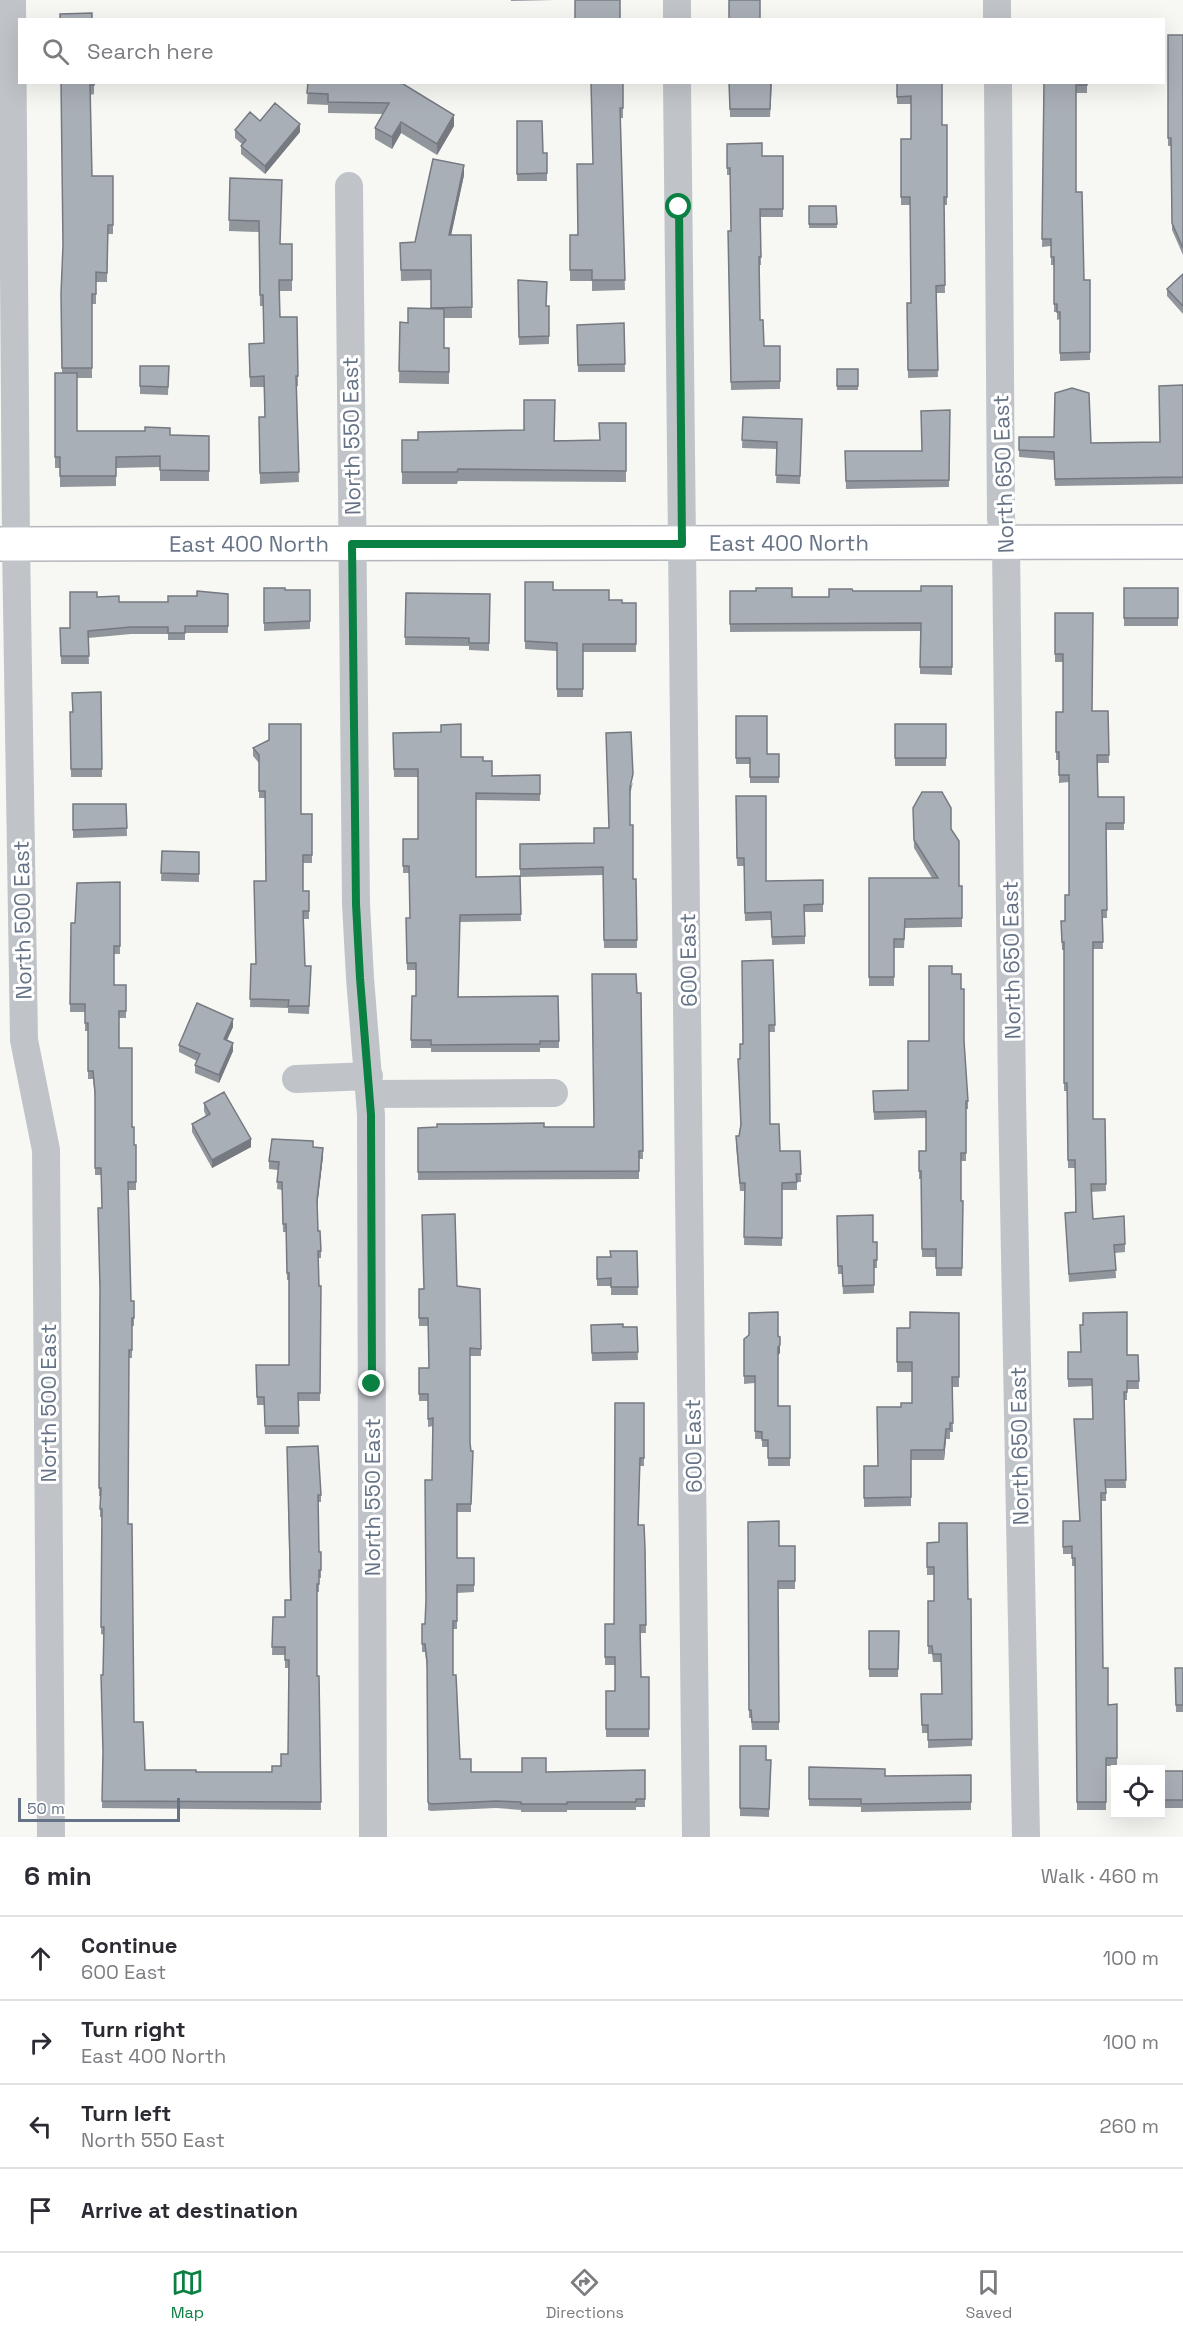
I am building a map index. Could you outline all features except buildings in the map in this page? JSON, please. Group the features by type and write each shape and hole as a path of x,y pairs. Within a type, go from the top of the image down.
{"main road":[{"name":"East 400 North","path":"8,544 1183,542"}],"street":[{"name":"North 500 East","path":"12,0 8,544 24,1040 46,1150 51,1837"},
{"path":"676,0 677,18"},
{"path":"997,0 997,18"},
{"name":"600 East","path":"677,84 696,1837"},
{"name":"North 650 East","path":"998,84 1001,519 1006,542 1012,1096 1026,1837"},
{"name":"North 550 East","path":"349,186 356,904 370,1085 373,1837"},
{"path":"296,1079 370,1085 554,1093"}],"route":[{"path":"372,1384 371,1115 356,904 352,544 682,544 679,207"}]}
